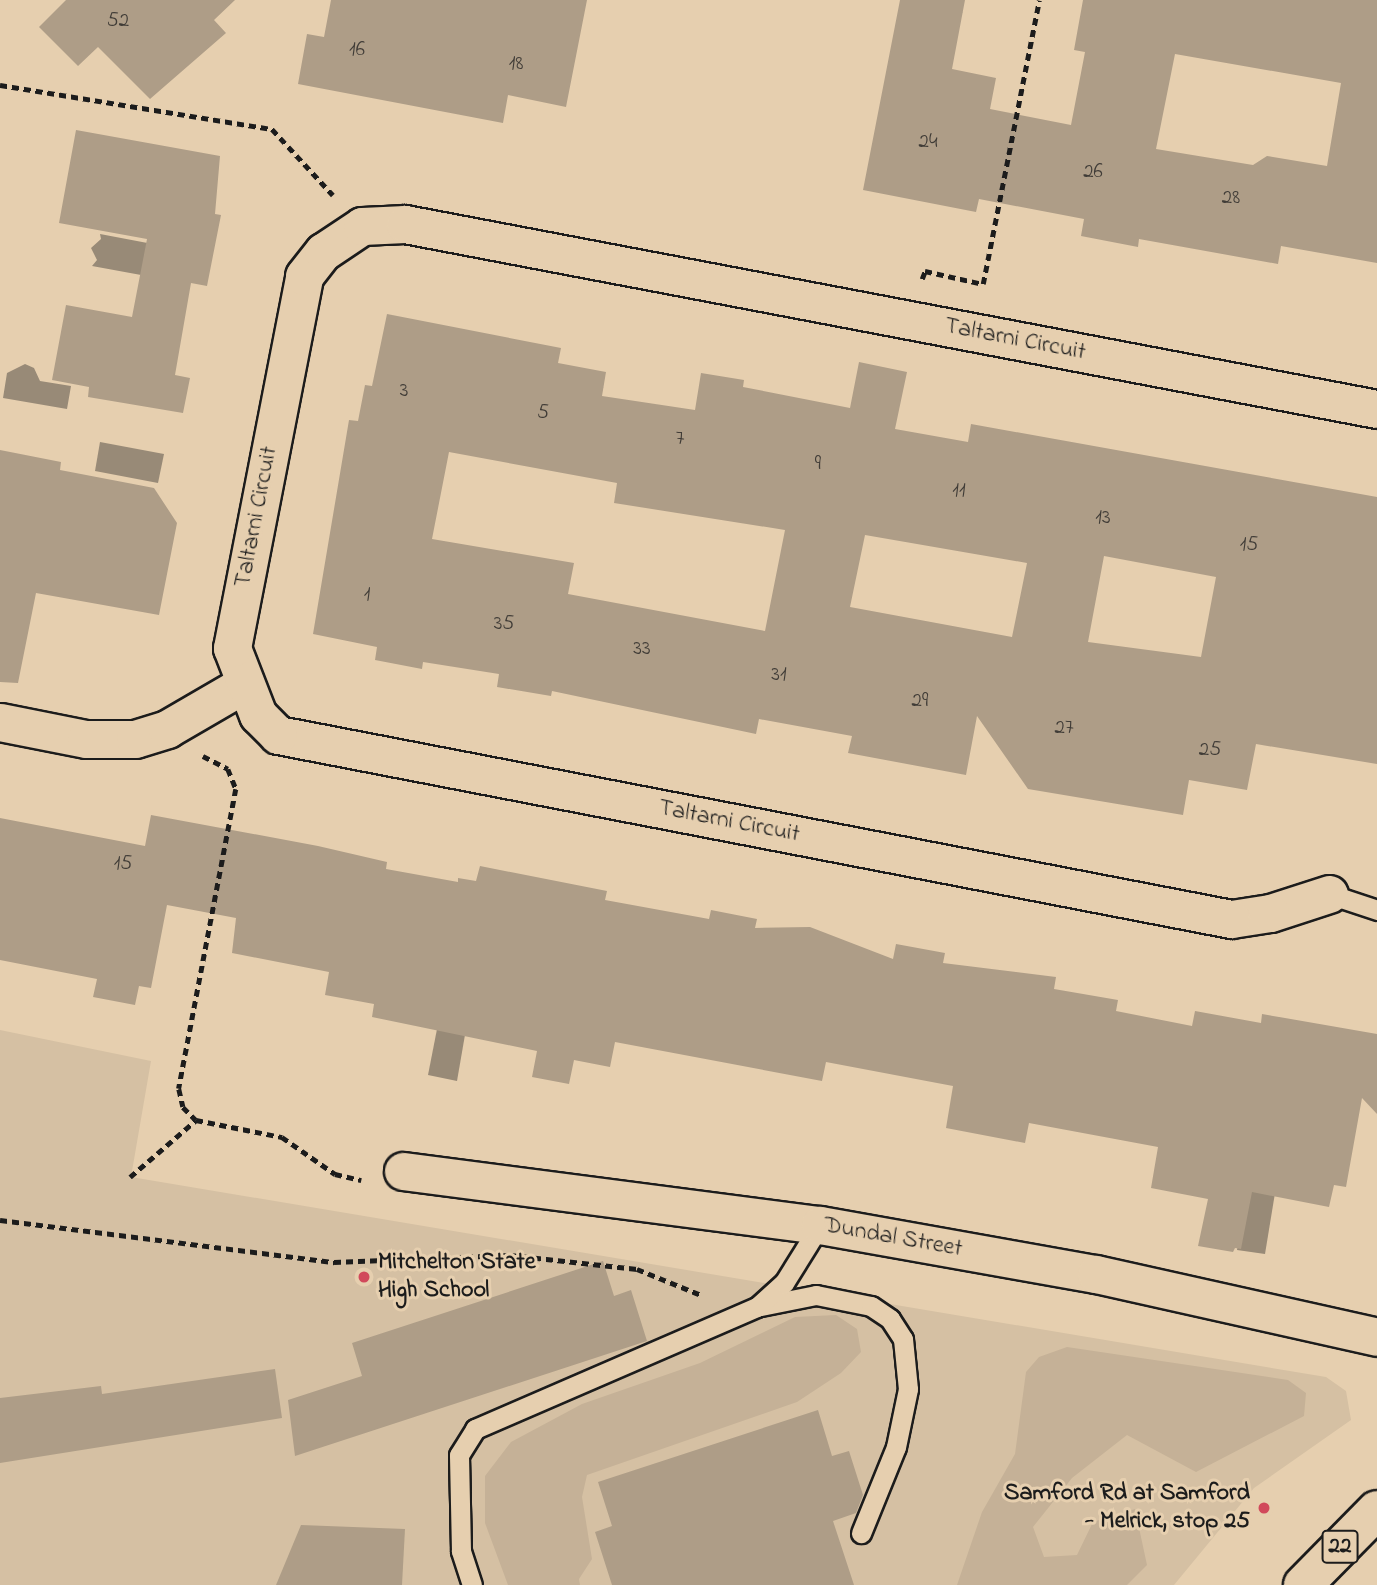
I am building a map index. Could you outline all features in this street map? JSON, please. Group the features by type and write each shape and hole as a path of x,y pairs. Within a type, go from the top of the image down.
{"main road":[{"name":"22","path":"1303,1585 1377,1510"}],"street":[{"name":"Taltarni Circuit","path":"1329,894 1270,913 1231,919 278,734 258,715 243,685 232,648 304,276 323,252 362,226 405,224 1377,409"},
{"path":"0,722 86,739 135,739 181,720 243,685"},
{"name":"Dundal Street","path":"403,1171 820,1225 1096,1274 1377,1337"}],"lane":[{"name":"Taltarni Circuit","path":"1329,894 1377,910"},
{"path":"472,1585 461,1551 460,1455 475,1429 735,1319 757,1307 784,1283 820,1225"},
{"path":"757,1307 816,1295 871,1306 891,1319 903,1339 908,1389 896,1447 861,1533"}],"path":[{"path":"909,320 925,271 982,284 1039,0"},
{"path":"0,85 272,129 362,226"},
{"path":"181,720 199,754 228,769 236,789 179,1089 183,1107 196,1120 282,1137 335,1174 355,1181 403,1171"},
{"path":"130,1177 196,1120"},
{"path":"0,1220 334,1262 510,1255 637,1269 698,1293 735,1319"}],"shaded area":[{"path":"100,234 158,245 152,277 92,266 97,260 91,248 101,239"},
{"path":"25,364 34,368 40,381 71,386 67,409 3,398 7,373"},
{"path":"100,442 164,454 158,483 95,471"},
{"path":"438,1024 466,1029 457,1081 428,1075"},
{"name":"Mitchelton State High School","path":"0,1030 151,1061 131,1177 1326,1377 1346,1391 1351,1420 1254,1488 1174,1585 0,1585"},
{"path":"1248,1188 1275,1193 1265,1254 1237,1250"},
{"path":"836,1315 857,1329 861,1352 841,1373 797,1402 587,1475 582,1497 592,1559 579,1579 580,1585 508,1585 485,1523 485,1476 511,1442 582,1404 700,1363 795,1317"},
{"path":"1067,1347 1288,1380 1306,1393 1304,1416 1196,1472 1127,1435 1072,1478 1033,1527 1044,1557 1077,1555 1093,1522 1135,1509 1147,1565 1127,1585 957,1585 982,1512 1015,1454 1026,1372 1039,1357"}],"building":[{"path":"66,0 235,0 214,20 226,33 150,99 98,47 78,66 39,27"},
{"path":"331,0 587,0 566,107 508,95 503,123 298,84 307,34 324,37"},
{"path":"900,0 965,0 952,69 996,78 990,109 1071,125 1085,52 1074,50 1083,0 1377,0 1377,263 1281,246 1278,264 1139,239 1138,247 1081,236 1084,219 979,199 976,212 863,190","holes":["1175,54 1341,83 1327,166 1267,156 1253,165 1156,149"]},
{"path":"76,130 220,156 215,214 221,215 207,286 191,283 175,375 190,378 183,413 88,397 89,387 52,380 66,305 132,317 147,239 59,223"},
{"path":"387,314 561,348 558,363 606,372 602,396 695,410 701,373 744,380 743,387 850,408 859,362 907,372 895,429 968,442 971,424 1377,497 1377,764 1256,744 1247,790 1189,780 1183,815 1028,789 977,716 966,775 848,753 852,736 759,719 756,734 552,691 551,696 497,687 499,674 423,662 422,669 375,660 377,647 313,634 349,420 358,421 365,385 372,386","holes":["449,452 617,483 614,503 785,530 765,631 568,594 574,563 432,539","865,535 1027,563 1012,637 850,607","1104,556 1216,577 1201,657 1088,642"]},
{"path":"0,450 61,462 60,470 154,488 177,523 159,615 36,593 18,683 0,682"},
{"path":"151,815 318,846 387,862 386,869 458,882 458,878 476,881 480,866 607,891 605,900 709,919 711,910 757,919 755,928 810,927 893,959 896,944 945,953 943,963 1056,977 1054,989 1118,1000 1116,1011 1192,1026 1195,1011 1261,1023 1262,1014 1377,1034 1377,1114 1362,1098 1346,1187 1334,1185 1329,1207 1252,1192 1241,1249 1235,1248 1233,1252 1198,1246 1208,1199 1151,1188 1158,1147 1029,1123 1025,1143 946,1128 953,1086 826,1062 822,1081 615,1042 610,1067 574,1060 569,1084 532,1077 537,1051 372,1017 374,1004 325,995 329,972 232,953 236,918 167,905 151,988 139,986 135,1005 93,997 97,979 0,960 0,818 145,846"},
{"path":"603,1261 614,1296 631,1290 647,1341 295,1456 288,1400 362,1376 352,1343"},
{"path":"275,1369 282,1418 0,1463 0,1398 101,1386 102,1394"},
{"path":"818,1410 832,1456 849,1451 863,1495 856,1513 833,1521 854,1585 612,1585 595,1532 612,1526 598,1482"},
{"path":"301,1525 405,1529 402,1585 276,1585"}],"place":[{"name":"Mitchelton State High School","path":"364,1277"},
{"name":"Samford Rd at Samford - Melrick, stop 25","path":"1264,1508"}]}
